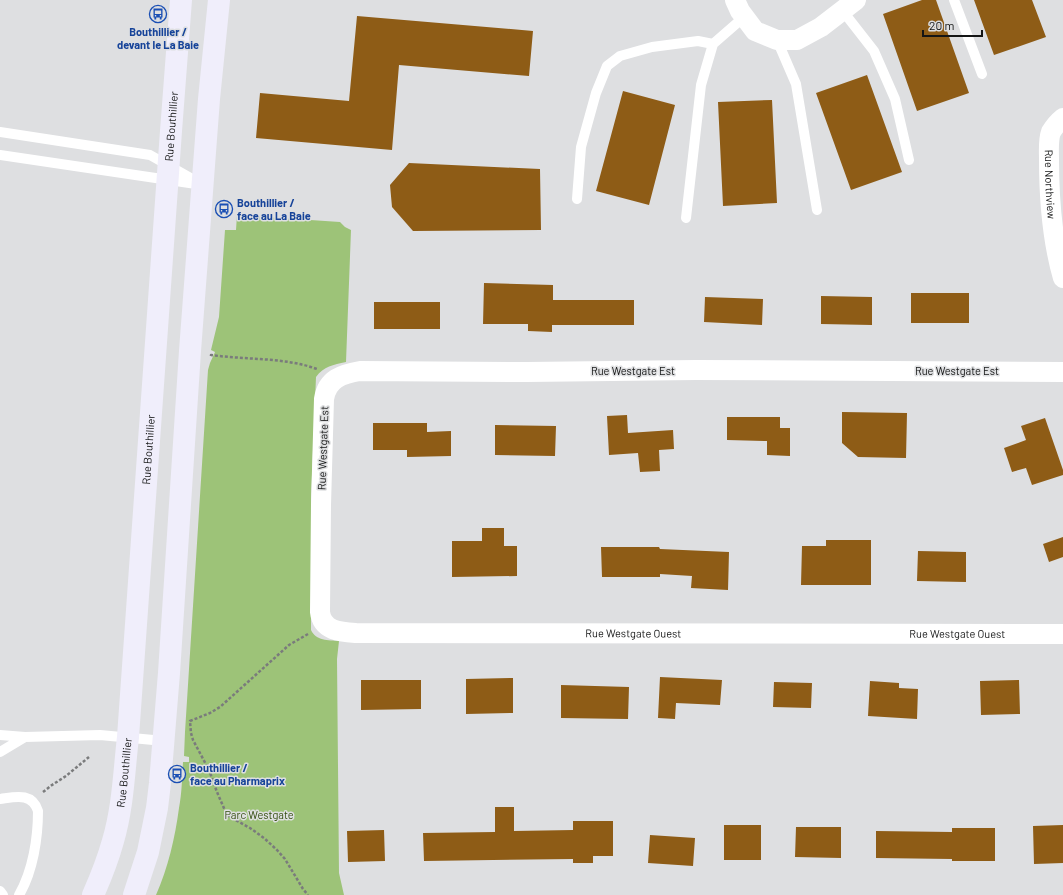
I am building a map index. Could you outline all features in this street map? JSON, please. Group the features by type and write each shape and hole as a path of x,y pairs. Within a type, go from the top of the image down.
{"street":[{"name":"Rue Bouthillier","path":"93,895 108,857 117,827 122,800 128,737 181,0"},
{"path":"134,895 153,832 159,797 169,673 189,368 219,0"},
{"path":"740,8 755,31 777,40 797,40 821,27 849,5"},
{"name":"Rue Northview","path":"1063,118 1051,132 1049,139 1051,204 1056,251 1063,278"},
{"name":"Rue Westgate Est","path":"321,505 325,394 333,380 350,373 360,371 535,372 688,370 1063,372"},
{"name":"Rue Westgate Ouest","path":"321,505 321,616 326,626 345,632 1063,634"}],"lane":[{"path":"954,0 982,74"},
{"path":"849,5 874,51 895,99 909,160"},
{"path":"686,218 701,86 713,44 740,8"},
{"path":"777,40 796,84 817,210"},
{"path":"577,199 580,147 596,93 607,66 620,56 652,48 698,42 713,44"},
{"path":"0,132 150,155 168,172 203,185"},
{"path":"0,156 168,172 203,185"},
{"path":"0,735 25,737 100,735 164,741"},
{"path":"0,752 25,737"},
{"path":"0,799 23,797 32,802 38,811 33,856 28,876 19,895"},
{"path":"0,891 3,895"}],"path":[{"path":"211,354 293,363 318,370"},
{"path":"308,895 278,850 255,831 238,820 230,817 226,813 216,792 209,770 193,740 190,721 210,713 220,707 289,645 306,635 313,633"},
{"path":"52,785 89,758"}],"green space":[{"name":"Parc Westgate","path":"237,215 340,222 351,230 346,362 333,365 322,370 316,377 311,499 311,630 313,634 319,638 339,641 337,659 339,873 344,895 156,895 167,864 175,830 181,797 183,762 189,762 189,757 184,756 185,732 208,370 215,352 211,350 219,317 225,230 236,230"}],"building":[{"path":"922,0 936,0 969,93 917,111 883,14"},
{"path":"974,0 1032,0 1046,37 994,55"},
{"path":"357,16 533,31 529,76 399,65 392,150 256,138 260,93 349,101"},
{"path":"867,75 902,172 851,190 816,93"},
{"path":"623,91 675,105 649,205 596,191"},
{"path":"772,100 777,203 723,206 718,102"},
{"path":"409,163 540,169 541,230 413,231 392,207 390,185"},
{"path":"484,283 553,285 553,300 634,300 634,325 552,325 552,332 528,331 528,324 483,324"},
{"path":"911,293 969,293 969,323 911,323"},
{"path":"821,296 872,297 872,325 821,324"},
{"path":"705,297 763,299 762,325 704,322"},
{"path":"374,302 440,302 440,329 374,329"},
{"path":"842,412 907,413 906,458 858,457 842,443"},
{"path":"627,415 628,433 673,430 674,449 659,450 660,471 640,472 638,453 609,455 607,416"},
{"path":"727,417 780,417 780,428 790,428 790,456 767,455 767,441 727,440"},
{"path":"1045,418 1063,470 1063,475 1032,485 1026,468 1012,472 1004,448 1026,440 1021,426"},
{"path":"373,423 427,423 427,432 451,431 451,456 407,457 407,450 373,450"},
{"path":"495,425 556,426 555,456 495,455"},
{"path":"482,528 504,528 504,546 517,546 517,576 452,577 452,541 482,541"},
{"path":"1063,537 1063,557 1049,562 1043,544"},
{"path":"826,540 871,540 871,585 801,585 802,546 826,546"},
{"path":"601,547 659,547 660,549 729,552 728,590 691,588 692,576 660,574 660,577 602,577"},
{"path":"918,551 966,552 966,582 917,581"},
{"path":"660,677 722,680 720,705 676,703 675,719 658,718"},
{"path":"513,678 513,713 466,714 466,679"},
{"path":"361,680 421,680 421,709 361,710"},
{"path":"1019,680 1020,714 981,715 980,681"},
{"path":"870,681 899,683 899,688 918,689 917,719 868,716"},
{"path":"774,682 812,683 811,708 773,707"},
{"path":"561,685 629,687 628,719 561,718"},
{"path":"495,807 514,807 514,831 573,830 573,821 613,821 613,856 593,856 593,863 573,863 573,859 424,861 423,833 495,832"},
{"path":"724,825 761,825 761,860 724,860"},
{"path":"1063,825 1063,863 1034,864 1033,826"},
{"path":"796,827 841,827 841,858 795,857"},
{"path":"952,828 995,828 995,861 876,858 876,831 952,832"},
{"path":"384,830 385,861 348,862 347,831"},
{"path":"650,835 695,838 693,866 648,863"}],"place":[{"name":"Bouthillier / devant le La Baie","path":"158,14"},
{"name":"Bouthillier / face au La Baie","path":"224,209"},
{"name":"Bouthillier / face au Pharmaprix","path":"177,774"}]}
